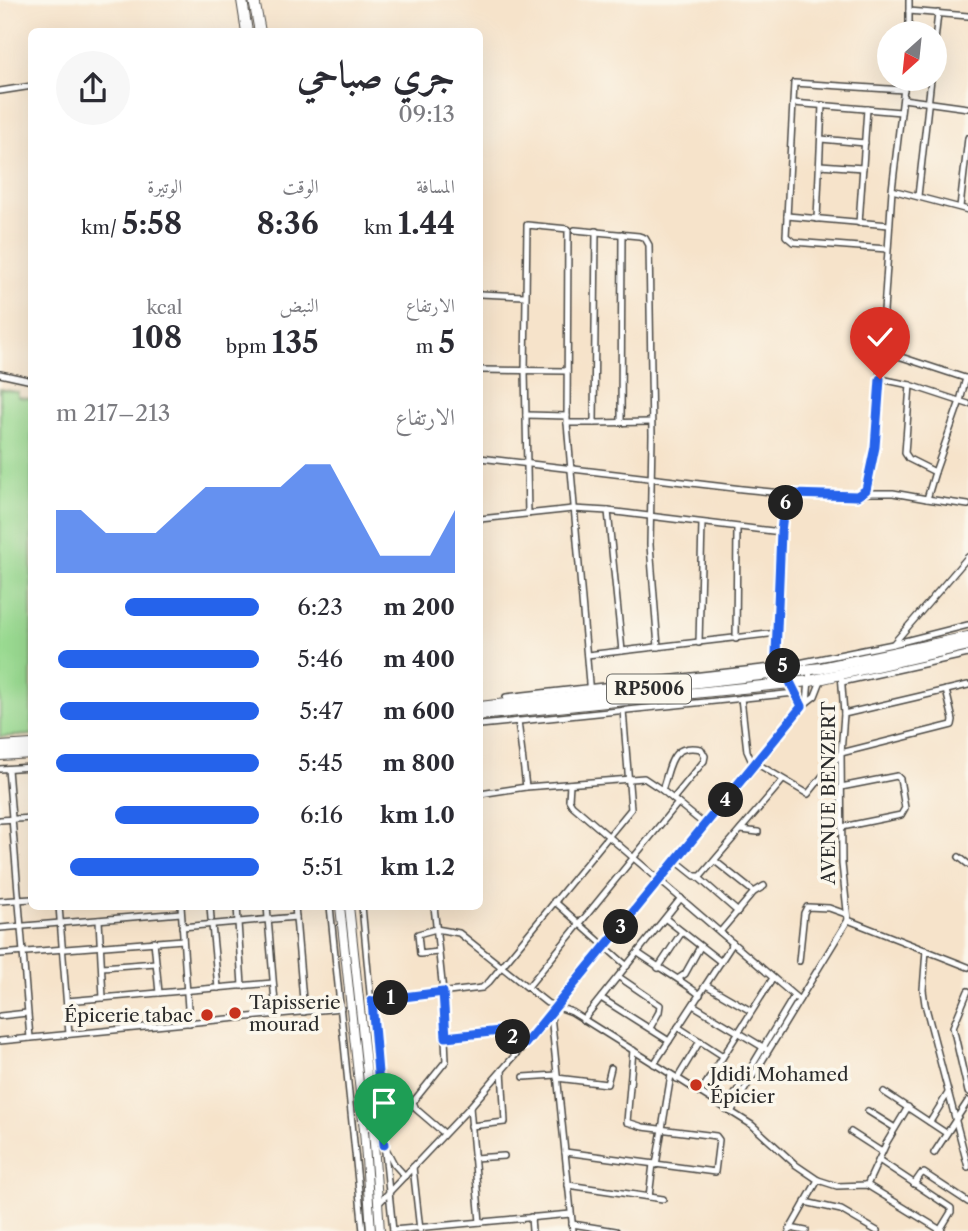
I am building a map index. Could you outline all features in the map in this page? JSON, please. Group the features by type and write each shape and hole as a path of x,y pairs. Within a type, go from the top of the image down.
{"highway":[{"path":"242,0 246,28"},
{"path":"254,0 259,28"},
{"name":"RP5006","path":"841,673 875,653 968,637"},
{"name":"RP5006","path":"483,715 785,673 841,673 968,645"},
{"name":"RP5006","path":"483,707 590,690 772,675 792,688 810,681 818,672"},
{"path":"0,747 28,744"},
{"path":"0,755 28,753"}],"main road":[{"path":"341,910 364,1130 371,1231"},
{"path":"349,910 373,1129 380,1231"}],"street":[{"path":"908,0 909,21"},
{"path":"909,11 968,16"},
{"path":"937,21 938,13"},
{"path":"877,88 793,83 786,236 793,242 887,249"},
{"path":"0,91 28,87"},
{"path":"864,493 875,447 883,351 887,249 904,91"},
{"path":"918,196 931,91"},
{"path":"903,99 929,105 968,108"},
{"path":"793,103 901,113"},
{"path":"817,219 822,105"},
{"path":"859,223 867,109"},
{"path":"960,207 968,138"},
{"path":"821,139 865,143"},
{"path":"820,165 863,168"},
{"path":"892,190 968,210"},
{"path":"787,216 889,225"},
{"path":"506,697 590,690 567,420 568,229 527,225 525,371 528,514"},
{"path":"575,230 642,237 649,245 650,545 658,647"},
{"path":"594,423 596,232"},
{"path":"621,423 622,234"},
{"path":"483,294 525,296"},
{"path":"883,351 967,379 927,499"},
{"path":"483,370 567,371"},
{"path":"0,374 28,380"},
{"path":"880,379 910,385 968,404"},
{"path":"910,385 905,453 909,459 935,472"},
{"path":"526,415 594,423 651,422"},
{"path":"483,458 792,494 893,494 968,505"},
{"path":"772,675 776,651 781,532 784,506 792,494"},
{"path":"483,519 573,509 781,532"},
{"path":"608,511 622,651"},
{"path":"699,643 702,523"},
{"path":"736,639 737,528"},
{"path":"893,645 968,557"},
{"path":"776,651 790,661 799,663 875,653 893,645 968,625"},
{"path":"586,656 777,633"},
{"path":"776,651 792,688 804,704"},
{"path":"841,673 968,654"},
{"path":"378,1204 470,1107 551,1014 658,880 804,704 816,694 818,672"},
{"name":"AVENUE BENZERT","path":"841,673 844,714 841,787 847,917"},
{"path":"804,704 810,681"},
{"path":"844,714 968,685"},
{"path":"483,725 741,698 792,688"},
{"path":"741,698 747,751 755,764 808,794 841,753 952,725 946,690"},
{"path":"372,1001 482,988 502,965 631,808 623,710"},
{"path":"518,721 526,787"},
{"path":"528,987 675,801 704,761 705,756 701,749 682,748 677,751 663,790"},
{"path":"0,769 28,767"},
{"path":"8,769 30,1038"},
{"path":"841,787 897,776 900,779 905,808 901,815 842,827"},
{"path":"483,794 526,787 644,778 705,825"},
{"path":"698,877 715,861 783,780"},
{"path":"569,784 569,800 572,805 797,998"},
{"path":"0,820 28,818"},
{"path":"741,830 758,832"},
{"path":"958,857 968,864"},
{"path":"675,860 737,912"},
{"path":"715,861 754,892"},
{"path":"720,932 754,892 764,887"},
{"path":"583,1020 681,898"},
{"path":"0,901 28,899"},
{"path":"554,901 627,966"},
{"path":"799,961 807,907 829,908 968,967"},
{"path":"59,910 69,1034"},
{"path":"0,928 181,910 189,1023"},
{"path":"210,910 218,988"},
{"path":"237,910 242,986"},
{"path":"268,910 276,1015"},
{"path":"295,910 304,1012"},
{"path":"330,910 363,1231"},
{"path":"362,910 393,1230 571,1214"},
{"path":"434,910 443,992 445,1065 413,1102 416,1109 444,1133"},
{"path":"728,1110 847,917"},
{"path":"182,927 211,922 238,923 296,918"},
{"path":"666,919 721,962"},
{"path":"99,920 103,998"},
{"path":"438,952 421,954 418,950 418,934 436,929 459,933 547,1003 567,1010 751,1125 796,1165 818,1180 837,1186 867,1185 941,1230 951,1209 879,1160"},
{"path":"658,968 682,932"},
{"path":"0,954 183,940"},
{"path":"154,941 159,993"},
{"path":"654,1064 733,943"},
{"path":"679,978 685,974 701,947"},
{"path":"926,950 924,997 968,1167"},
{"path":"638,953 670,976 679,978 700,995"},
{"path":"102,968 156,963"},
{"path":"619,977 660,1005 650,1028"},
{"path":"700,1093 773,978"},
{"path":"66,1001 273,984"},
{"path":"706,985 751,1011"},
{"path":"968,991 965,1006 953,1027 968,1092"},
{"path":"601,998 669,1041"},
{"path":"693,1005 766,1049"},
{"path":"0,1041 341,1008"},
{"path":"0,1016 27,1013"},
{"path":"551,1014 573,1231"},
{"path":"678,1027 723,1056"},
{"path":"446,1037 500,1031 525,1044"},
{"path":"649,1197 661,1128 674,1077 700,1041"},
{"path":"565,1152 711,1173 716,1170 719,1140 716,1136 629,1124 626,1120 633,1050"},
{"path":"524,1077 557,1077 607,1084 611,1068"},
{"path":"471,1126 505,1122 502,1070"},
{"path":"884,1092 946,1133"},
{"path":"930,1122 947,1093"},
{"path":"934,1153 968,1101"},
{"path":"470,1107 480,1222"},
{"path":"867,1185 894,1128 908,1107"},
{"path":"868,1111 894,1128"},
{"path":"851,1132 883,1152"},
{"path":"384,1145 394,1164 405,1176"},
{"path":"474,1158 504,1156"},
{"path":"414,1167 420,1229"},
{"path":"914,1184 920,1174 924,1173 968,1202"},
{"path":"806,1231 789,1230 818,1180"},
{"path":"568,1185 663,1199"},
{"path":"805,1202 841,1210 877,1231"},
{"path":"531,1217 532,1231"},
{"path":"467,1223 468,1231"},
{"path":"572,1224 616,1231"}],"green space":[{"path":"0,389 18,392 18,397 28,398 28,735 0,737"}],"place":[{"name":"Tapisserie mourad","path":"235,1013"},
{"name":"Épicerie tabac","path":"207,1015"},
{"name":"Jdidi Mohamed Épicier","path":"696,1085"}],"route":[{"path":"384,1145 372,1001 443,992 446,1037 492,1030 509,1034 525,1044 802,706 776,654 784,506 792,494 857,496 866,490 875,447 880,379"}]}
